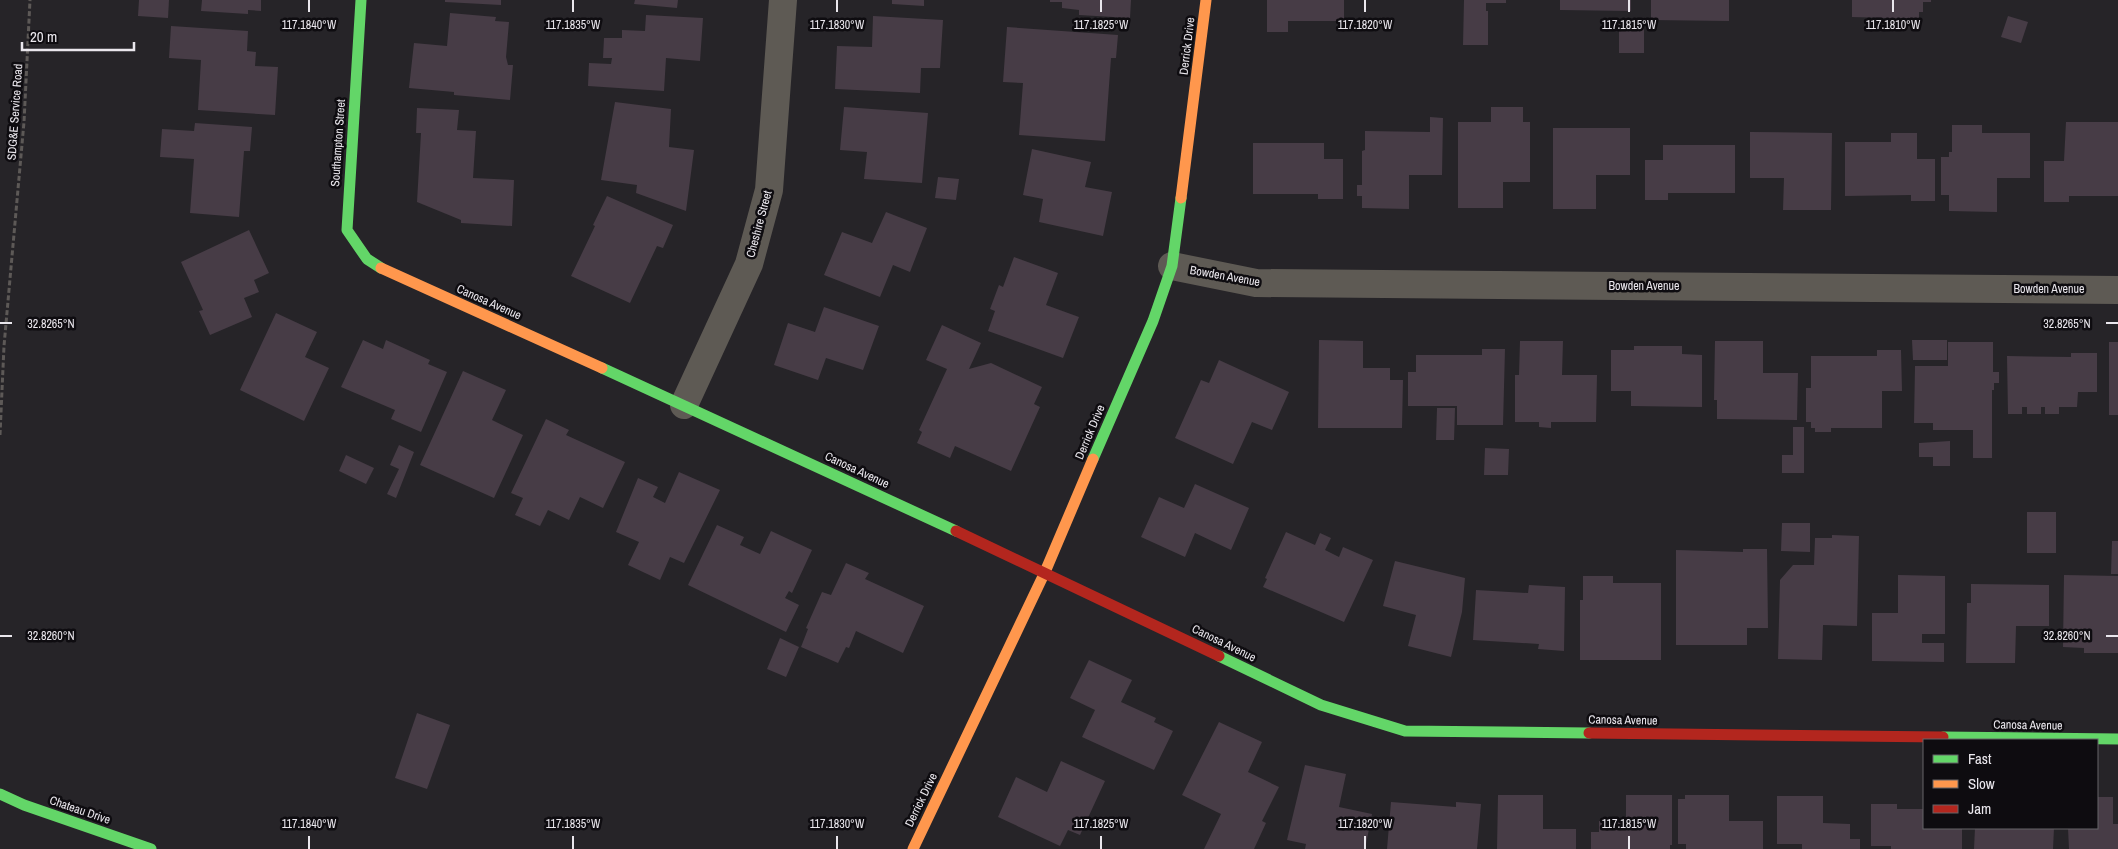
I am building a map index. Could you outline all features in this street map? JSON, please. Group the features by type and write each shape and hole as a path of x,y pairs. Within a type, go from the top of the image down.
{"street":[{"name":"Southampton Street","path":"361,0 347,230 367,259 387,271"},
{"name":"Cheshire Street","path":"684,405 749,264 769,190 783,0"},
{"name":"Derrick Drive","path":"913,849 1045,572 1153,321 1172,266 1206,0"},
{"name":"Bowden Avenue","path":"1172,266 1256,283 2118,290"},
{"name":"Canosa Avenue","path":"387,271 684,405 1045,572 1321,705 1405,731 2118,739"},
{"name":"Chateau Drive","path":"0,794 24,805 151,849"}],"path":[{"name":"SDG&E Service Road","path":"0,435 4,346 24,122 30,0"}],"building":[{"path":"139,0 169,0 168,18 138,16"},
{"path":"202,0 261,0 261,11 248,10 248,14 201,11"},
{"path":"445,0 501,0 501,5 445,2"},
{"path":"635,0 678,0 677,8 634,4"},
{"path":"892,0 924,0 924,6 892,4"},
{"path":"1050,0 1131,0 1130,18 1079,15 1079,10 1062,8 1062,2 1050,2"},
{"path":"1267,0 1344,0 1344,21 1288,21 1288,32 1267,32"},
{"path":"1464,0 1506,0 1506,3 1486,3 1486,11 1488,11 1488,45 1463,45"},
{"path":"1560,0 1631,0 1631,11 1560,10"},
{"path":"1651,0 1729,0 1729,21 1651,20"},
{"path":"1852,0 1931,0 1931,2 1923,2 1923,12 1919,12 1919,21 1905,21 1905,26 1887,25 1887,18 1852,17"},
{"path":"450,13 496,17 495,21 509,22 506,57 508,65 513,65 510,100 454,95 454,92 409,88 414,43 447,46"},
{"path":"646,15 703,18 700,61 666,58 664,91 588,86 589,63 611,64 612,58 603,58 604,38 622,38 622,30 645,31"},
{"path":"873,16 943,20 940,68 921,68 920,93 835,89 837,46 872,47"},
{"path":"2008,16 2028,22 2021,43 2001,37"},
{"path":"1619,21 1644,21 1644,53 1619,53"},
{"path":"171,26 248,31 247,51 256,52 255,66 278,67 275,115 198,110 201,60 169,58"},
{"path":"1007,27 1118,35 1116,58 1111,58 1105,141 1019,135 1023,83 1003,82"},
{"path":"615,102 671,109 669,147 694,150 686,211 636,193 637,185 601,180"},
{"path":"844,107 928,113 922,183 864,179 867,152 840,150"},
{"path":"1491,107 1523,107 1523,122 1530,122 1530,182 1503,182 1503,208 1458,208 1458,122 1491,122"},
{"path":"417,108 459,110 457,130 476,131 473,178 514,180 512,226 461,223 461,220 417,202 421,133 416,133"},
{"path":"1430,117 1443,118 1442,175 1409,175 1409,209 1362,208 1362,196 1357,196 1357,185 1362,185 1362,151 1365,150 1365,131 1430,132"},
{"path":"2066,122 2118,122 2118,196 2069,196 2069,202 2044,202 2044,161 2064,161"},
{"path":"195,123 252,127 250,151 244,151 239,217 190,213 194,159 160,157 162,129 194,131"},
{"path":"1952,125 1982,125 1982,133 2030,133 2030,178 1997,178 1997,212 1949,211 1949,195 1941,195 1941,157 1949,157 1949,152 1952,152"},
{"path":"1553,128 1630,128 1630,175 1596,175 1596,209 1553,209"},
{"path":"1750,132 1832,133 1831,210 1783,210 1784,178 1750,178"},
{"path":"1891,133 1917,133 1917,159 1935,159 1935,201 1911,201 1911,195 1845,196 1845,142 1891,142"},
{"path":"1253,143 1324,143 1324,159 1343,159 1343,199 1318,199 1318,194 1253,194"},
{"path":"1663,145 1735,145 1735,193 1668,193 1668,200 1645,200 1645,160 1663,160"},
{"path":"1032,149 1091,162 1085,187 1112,192 1103,236 1039,222 1043,199 1023,195"},
{"path":"938,177 959,179 956,200 935,198"},
{"path":"607,196 673,225 663,248 657,246 630,303 571,276"},
{"path":"886,212 927,228 910,272 893,265 880,297 824,275 842,232 872,243"},
{"path":"249,230 269,273 254,280 259,292 244,298 252,317 210,335 199,311 203,310 181,262"},
{"path":"1014,257 1058,273 1046,305 1079,317 1063,358 988,331 995,311 990,309 999,285 1003,287"},
{"path":"824,307 879,326 863,370 826,358 818,380 774,365 788,323 815,332"},
{"path":"276,313 317,332 305,357 329,368 304,421 240,390"},
{"path":"942,325 981,343 969,369 991,363 1042,387 1034,404 1040,407 1011,471 955,446 950,458 917,443 922,432 919,430 947,369 926,360"},
{"path":"363,340 383,349 386,340 430,360 428,364 447,372 421,432 391,419 395,410 341,387"},
{"path":"1319,340 1363,341 1363,368 1390,368 1390,380 1403,380 1402,428 1318,428"},
{"path":"1912,340 1947,340 1947,360 1913,360"},
{"path":"1520,341 1563,341 1562,375 1597,375 1596,422 1551,422 1551,428 1539,427 1539,422 1515,422 1515,375 1519,375"},
{"path":"1715,341 1763,341 1763,373 1798,373 1797,420 1717,419 1717,400 1714,400"},
{"path":"1948,342 1993,342 1993,372 1999,372 1999,383 1994,383 1994,390 1992,390 1992,458 1973,458 1973,430 1933,430 1933,423 1914,423 1915,366 1948,366"},
{"path":"2109,342 2118,342 2118,415 2109,415"},
{"path":"1634,346 1682,346 1682,354 1702,355 1702,407 1631,406 1631,391 1611,391 1611,350 1634,350"},
{"path":"1482,349 1505,349 1503,425 1457,425 1457,406 1408,406 1408,372 1416,372 1416,355 1482,355"},
{"path":"1877,350 1901,350 1902,391 1882,391 1882,428 1831,428 1831,432 1815,432 1815,428 1811,428 1811,422 1806,422 1806,388 1811,388 1811,356 1877,356"},
{"path":"2071,353 2097,353 2097,392 2078,392 2077,407 2059,407 2059,414 2045,414 2045,407 2041,407 2041,414 2027,414 2027,407 2022,407 2022,414 2008,414 2007,356 2071,357"},
{"path":"1219,360 1289,392 1272,430 1252,422 1233,464 1175,438 1201,380 1209,383"},
{"path":"463,371 506,390 492,420 523,435 494,498 420,465"},
{"path":"1437,408 1455,408 1454,440 1436,440"},
{"path":"546,419 569,430 566,435 625,462 603,508 580,497 569,520 548,510 540,526 515,515 523,498 511,493"},
{"path":"1793,427 1804,427 1804,473 1782,473 1782,455 1793,455"},
{"path":"1950,441 1950,466 1933,466 1933,457 1919,457 1919,443"},
{"path":"399,445 414,452 396,498 387,494 399,469 390,465"},
{"path":"1485,448 1509,449 1508,475 1484,475"},
{"path":"346,455 374,468 366,484 339,471"},
{"path":"679,472 720,490 684,563 670,557 660,580 628,565 639,542 616,532 638,478 658,487 653,497 665,503"},
{"path":"1195,484 1249,508 1231,550 1195,533 1185,557 1141,537 1159,497 1184,508"},
{"path":"2027,512 2056,512 2056,553 2027,553"},
{"path":"1782,523 1810,523 1810,552 1781,551"},
{"path":"717,525 744,537 740,545 760,554 771,531 812,550 792,593 789,591 785,598 799,605 786,632 688,585"},
{"path":"1286,532 1315,545 1320,533 1331,538 1325,550 1339,557 1343,547 1373,560 1344,622 1263,587 1267,579 1265,578"},
{"path":"1832,535 1859,536 1857,626 1823,625 1822,660 1778,659 1780,580 1793,565 1814,565 1815,538 1832,538"},
{"path":"2112,541 2118,541 2118,574 2111,574"},
{"path":"1743,549 1767,549 1768,628 1747,628 1747,645 1676,645 1676,550 1743,552"},
{"path":"1395,561 1465,578 1462,612 1451,657 1408,646 1416,615 1383,606"},
{"path":"846,563 869,573 865,579 924,606 903,653 856,631 849,648 846,647 838,663 801,647 808,629 806,628 822,592 831,595"},
{"path":"1898,575 1945,576 1945,634 1922,634 1922,643 1944,643 1944,662 1872,661 1872,613 1898,613"},
{"path":"2064,575 2118,576 2118,653 2084,653 2084,648 2063,647"},
{"path":"1583,576 1613,576 1613,583 1661,583 1661,660 1580,660 1580,600 1583,600"},
{"path":"1971,584 2049,585 2049,626 2016,626 2015,663 1966,663 1967,603 1971,603"},
{"path":"1529,585 1565,587 1564,651 1538,649 1539,644 1473,640 1476,590 1528,593"},
{"path":"780,638 799,647 786,677 767,669"},
{"path":"1089,660 1132,680 1121,702 1156,718 1154,722 1173,731 1154,770 1082,737 1095,710 1070,698"},
{"path":"417,713 450,725 427,789 395,778"},
{"path":"1219,722 1262,742 1248,772 1279,787 1262,821 1266,823 1254,849 1204,849 1221,814 1182,795"},
{"path":"1061,761 1105,781 1080,835 1068,830 1060,846 998,817 1016,777 1047,792"},
{"path":"1305,765 1346,774 1339,807 1372,814 1365,849 1305,849 1306,844 1287,840"},
{"path":"1498,795 1543,795 1543,829 1576,829 1576,849 1497,849"},
{"path":"1626,795 1672,795 1672,845 1670,845 1670,849 1591,849 1591,832 1599,832 1599,821 1626,821"},
{"path":"1685,795 1729,795 1729,821 1763,821 1763,849 1686,849 1686,844 1678,844 1678,799 1685,799"},
{"path":"1777,796 1823,796 1823,823 1850,824 1850,839 1860,839 1860,849 1802,849 1802,844 1777,844"},
{"path":"2098,797 2113,797 2113,824 2118,824 2118,849 2069,849 2068,829 2098,829"},
{"path":"1391,802 1456,807 1456,802 1481,804 1477,849 1387,849"},
{"path":"1871,804 1897,804 1897,809 1923,809 1923,829 1962,829 1962,849 1891,849 1891,846 1871,846"},
{"path":"1975,829 2054,829 2053,849 1974,849"}],"traffic: fast":[{"path":"361,0 347,230 367,259 381,268"},
{"path":"1093,459 1153,321 1172,266 1181,198"},
{"path":"602,368 956,531"},
{"path":"1219,656 1321,705 1405,731 1589,733"},
{"path":"1943,737 2118,739"},
{"path":"0,794 24,805 151,849"}],"traffic: slow":[{"path":"1181,198 1206,0"},
{"path":"381,268 602,368"},
{"path":"913,849 1045,572 1093,459"}],"traffic: jam":[{"path":"956,531 1219,656"},
{"path":"1589,733 1943,737"}]}
